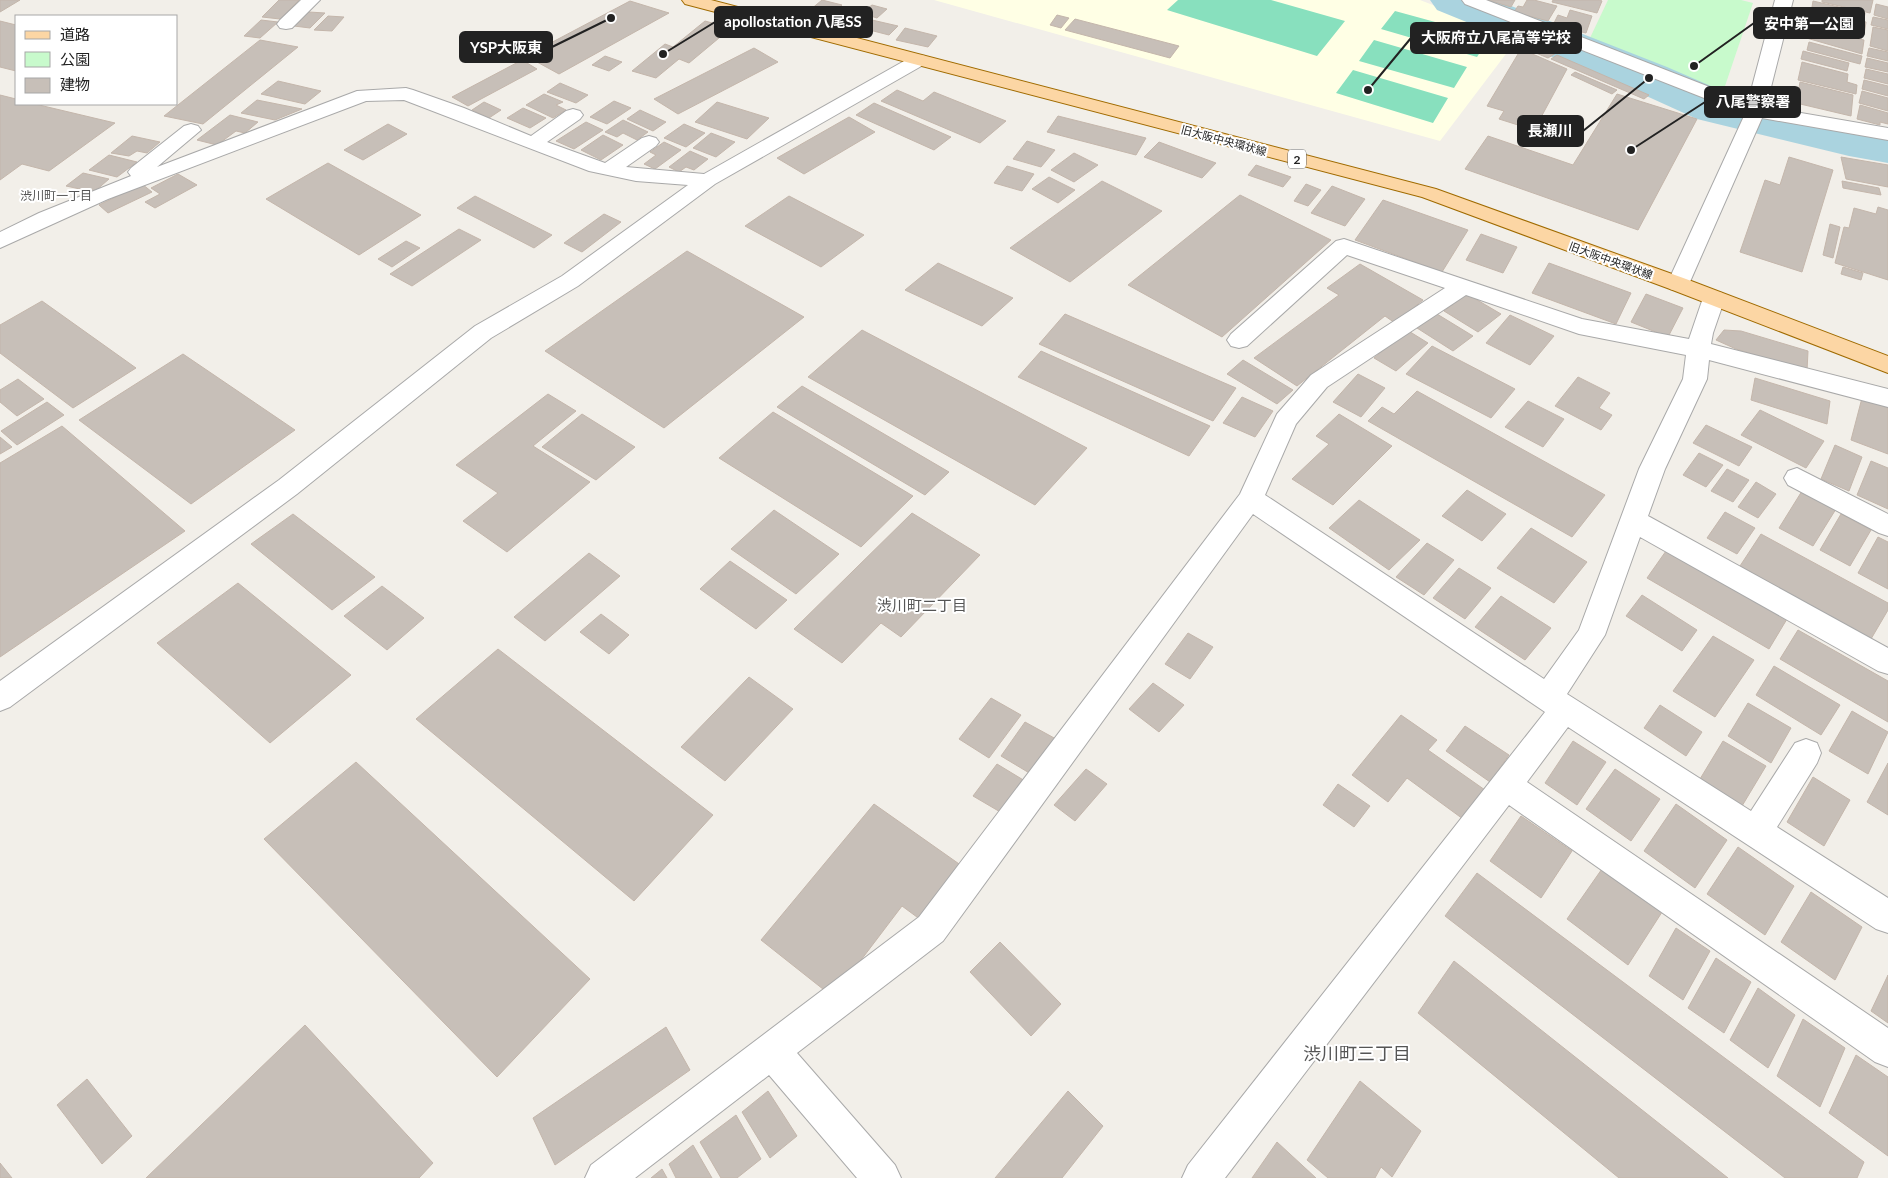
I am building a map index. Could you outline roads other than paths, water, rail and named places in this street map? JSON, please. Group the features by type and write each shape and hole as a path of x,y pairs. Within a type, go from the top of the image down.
{"main road":[{"name":"旧大阪中央環状線","path":"691,0 1429,193 1678,284 1888,365"}],"street":[{"path":"286,24 310,0"},
{"path":"1471,0 1752,119 1888,134"},
{"path":"1678,284 1752,119 1784,0"},
{"path":"0,698 288,487 483,332 570,281 708,180 919,60"},
{"path":"0,241 46,218 118,188 364,95 406,94 457,112 596,168 636,175 708,180"},
{"path":"533,144 573,115"},
{"path":"118,188 192,130"},
{"path":"608,170 648,142"},
{"path":"1239,340 1344,246 1579,326 1699,349 1888,398"},
{"path":"604,1178 931,929 1250,499 1286,420 1319,380 1463,287"},
{"path":"1201,1178 1506,785 1556,703 1591,635 1652,469 1695,379 1701,332 1714,298"},
{"path":"1797,478 1888,526"},
{"path":"1250,499 1556,703 1888,917"},
{"path":"1633,520 1888,662"},
{"path":"1756,832 1806,753"},
{"path":"1506,785 1888,1049"},
{"path":"771,1050 882,1178"}],"waterway":[{"path":"1454,0 1649,78 1716,108 1849,140 1888,147"}],"place":[{"name":"YSP大阪東","path":"611,18"},
{"name":"apollostation 八尾SS","path":"663,54"},
{"name":"安中第一公園","path":"1694,66"},
{"name":"長瀬川","path":"1649,78"},
{"name":"大阪府立八尾高等学校","path":"1368,90"},
{"name":"八尾警察署","path":"1631,150"}],"district":[{"name":"渋川町一丁目","path":"56,195"},
{"name":"渋川町二丁目","path":"922,605"},
{"name":"渋川町三丁目","path":"1357,1053"}]}
